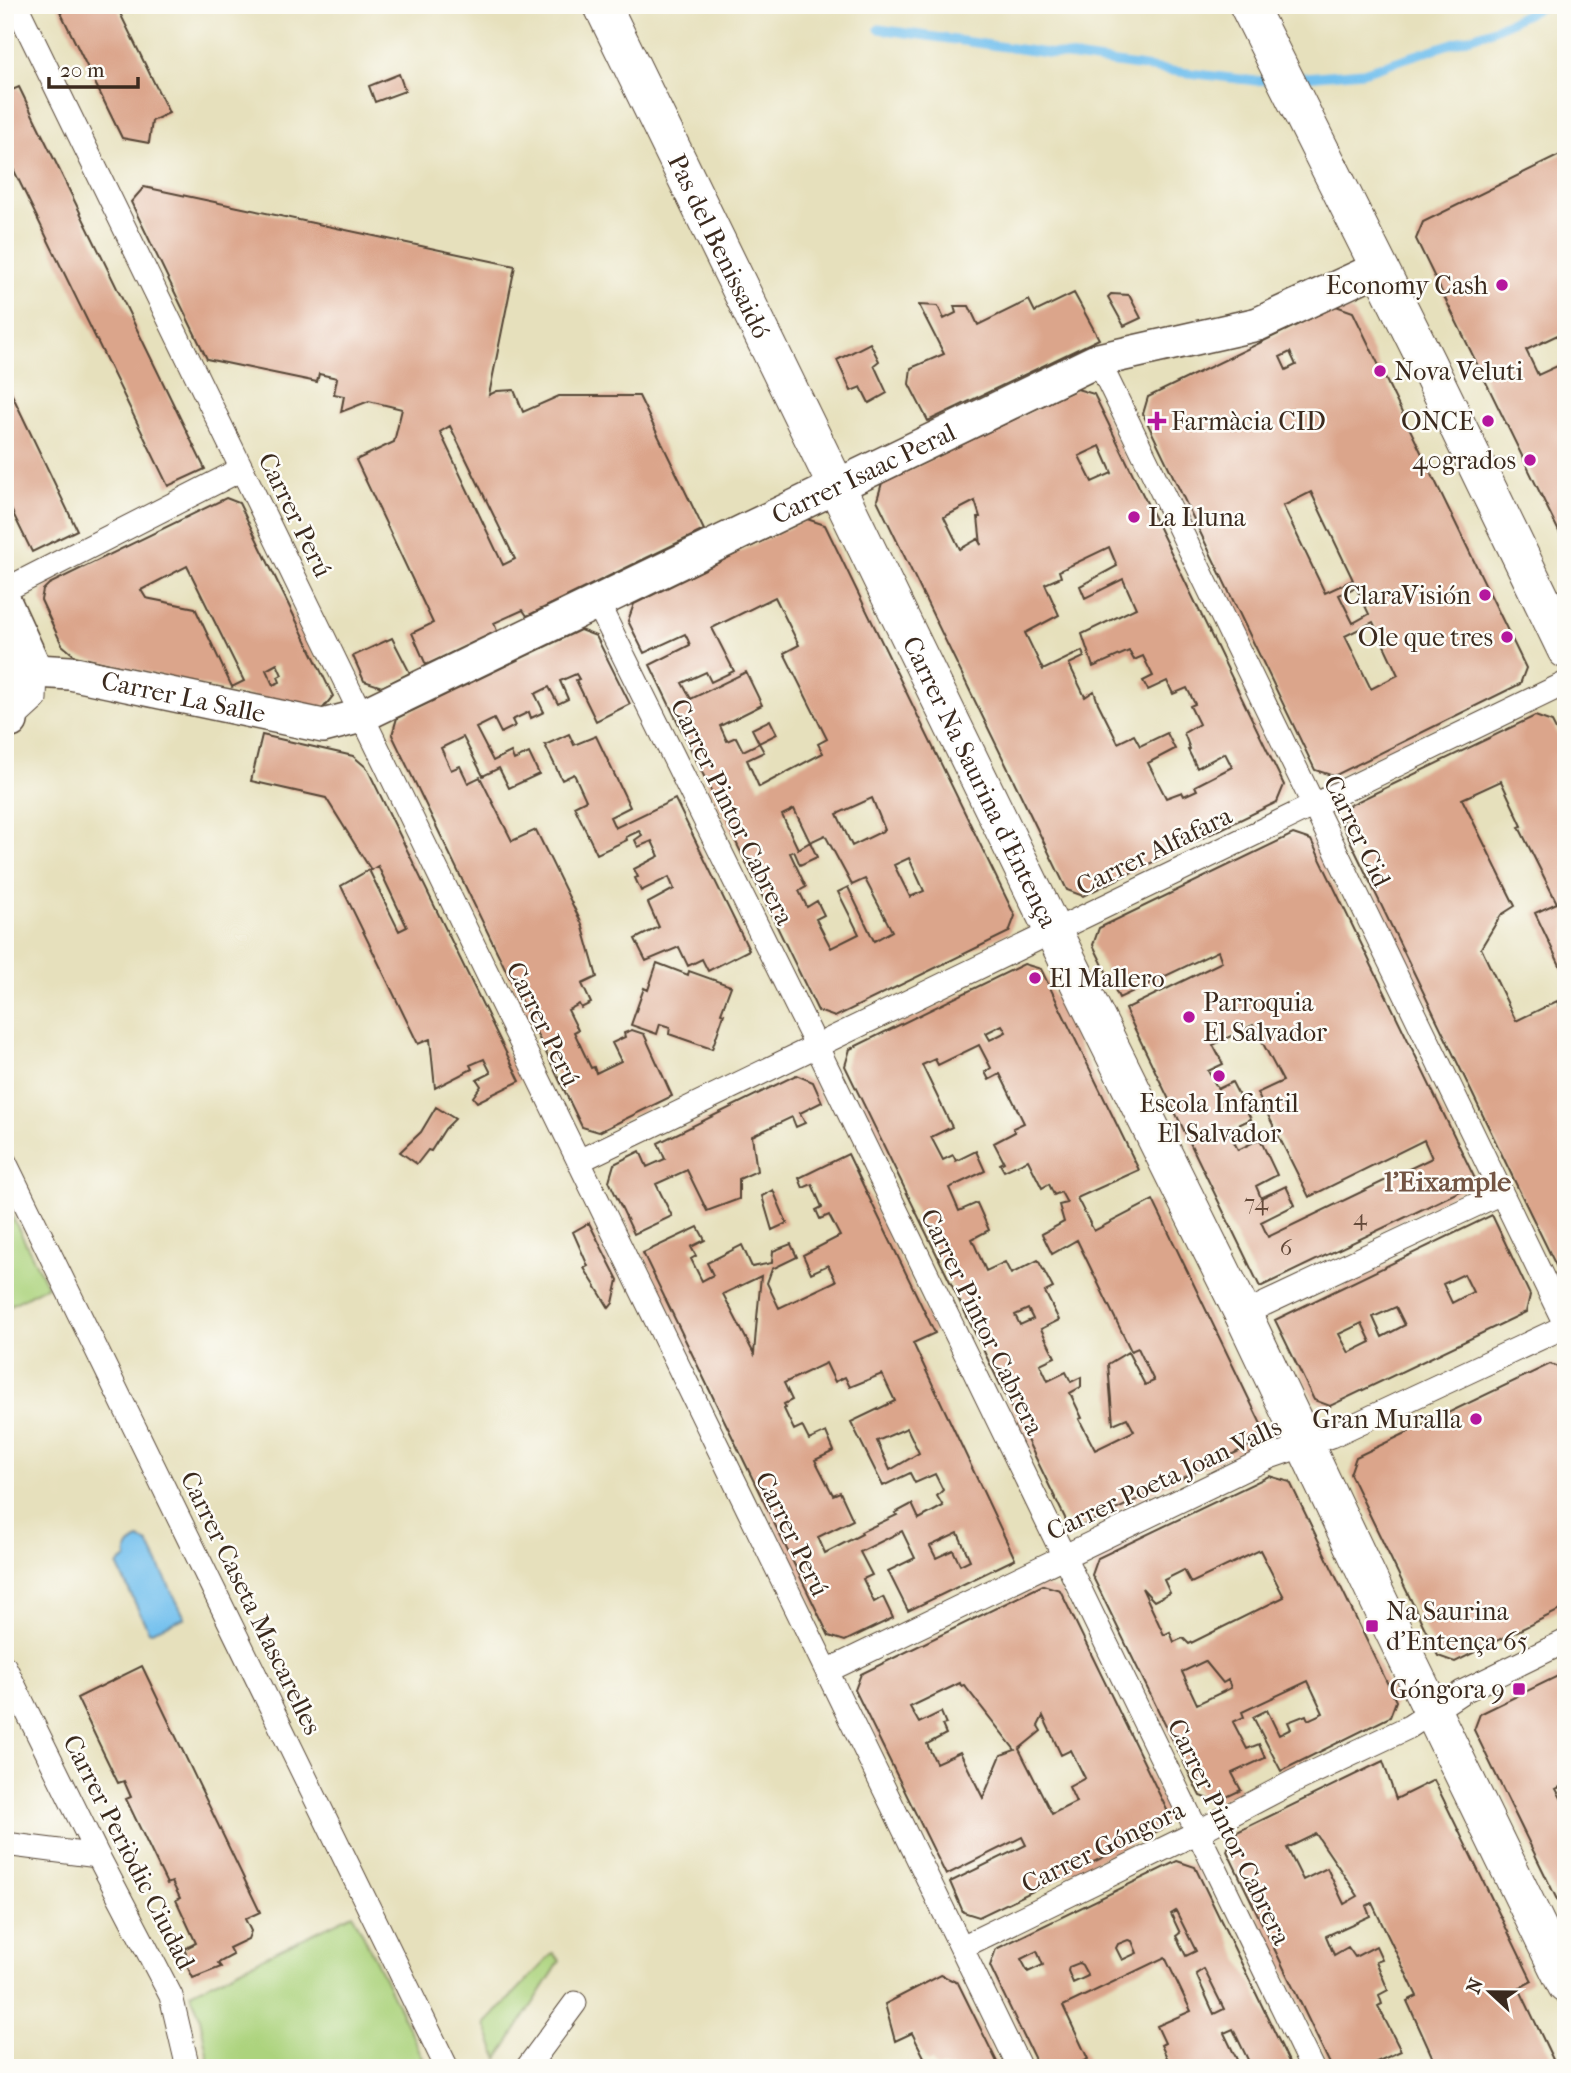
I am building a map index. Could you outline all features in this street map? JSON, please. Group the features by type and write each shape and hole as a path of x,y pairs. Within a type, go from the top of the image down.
{"main road":[{"name":"Pas del Benissaidó","path":"602,5 836,486"},
{"path":"1248,5 1566,650"},
{"name":"Carrer Na Saurina d'Entença","path":"836,486 1243,1314 1566,1985"}],"street":[{"name":"Carrer Perú","path":"16,5 1020,2068"},
{"name":"Carrer Isaac Peral","path":"360,716 1098,360 1258,324 1372,253"},
{"name":"Carrer Cid","path":"1098,360 1566,1326"},
{"path":"5,590 242,469"},
{"name":"Carrer Pintor Cabrera","path":"597,602 816,1045 1312,2068"},
{"path":"5,603 16,667 8,727"},
{"name":"Carrer La Salle","path":"16,667 71,673 323,726 360,716"},
{"name":"Carrer Alfafara","path":"579,1161 1566,684"},
{"name":"Carrer Caseta Mascarelles","path":"5,1162 447,2068"},
{"path":"1243,1314 1501,1193"},
{"name":"Carrer Poeta Joan Valls","path":"827,1671 1270,1457 1331,1436 1566,1326"},
{"name":"Carrer Góngora","path":"962,1947 1409,1727 1462,1692 1566,1641"},
{"name":"Carrer Periòdic Ciudad","path":"5,1667 98,1856 171,1996 188,2068"},
{"path":"5,1844 98,1856"},
{"path":"527,2068 575,2003"}],"green space":[{"path":"5,1202 47,1286 5,1308"},
{"path":"353,1914 428,2068 210,2068 199,2013 190,1993"},
{"path":"553,1953 560,1961 498,2059 485,2024"}],"water":[{"path":"139,1539 148,1543 185,1618 149,1632 117,1565 127,1558 129,1546"}],"building":[{"path":"57,5 116,5 169,113 152,121 149,143 122,138"},
{"path":"399,74 405,91 375,102 369,86"},
{"path":"19,87 205,469 168,486 5,152 5,93"},
{"name":"Economy Cash","path":"1566,152 1566,331 1526,350 1538,375 1566,362 1566,546 1416,239 1423,222"},
{"path":"144,187 515,266 489,395 497,391 514,390 523,412 559,396 639,396 704,530 527,616 523,610 494,623 497,631 426,665 412,633 433,623 356,460 394,442 402,409 369,401 341,412 344,396 334,394 337,378 319,374 317,382 207,359 131,202","holes":["450,426 515,559 503,565 440,432"]},
{"path":"1074,293 1099,339 928,421 909,384 911,368 944,354 919,305 938,306 944,319 956,313 954,306 969,306 978,325 1029,300 1035,312"},
{"path":"1111,294 1129,295 1141,318 1124,326 1108,297"},
{"path":"1336,306 1353,312 1526,668 1520,684 1334,776 1315,770 1143,414 1148,397","holes":["1290,352 1296,365 1286,370 1280,357","1311,492 1353,580 1325,593 1283,506","1356,587 1369,614 1353,623 1339,595","1373,622 1398,675 1371,689 1345,636"]},
{"path":"870,343 879,361 874,365 887,393 869,403 861,387 851,391 837,360"},
{"path":"5,380 77,530 32,552 5,497"},
{"path":"1077,389 1094,394 1284,785 1277,802 1083,896 1067,890 877,500 882,483","holes":["1100,446 1112,473 1092,482 1079,456","975,501 980,517 981,545 978,539 960,549 944,517","1109,547 1117,566 1080,586 1085,598 1123,579 1136,608 1082,634 1093,667 1129,651 1134,660 1143,656 1153,676 1143,681 1148,690 1167,681 1173,694 1187,688 1195,704 1190,706 1199,724 1184,733 1190,749 1188,750 1197,768 1225,753 1232,767 1195,786 1197,790 1184,796 1182,792 1166,798 1148,763 1175,749 1167,733 1140,746 1134,735 1118,743 1094,691 1085,697 1069,664 1084,657 1082,651 1043,670 1025,633 1059,615 1045,584 1061,577 1059,571"]},
{"path":"226,498 239,503 333,696 320,712 75,656 62,645 41,600 43,590 49,584","holes":["187,566 244,681 232,687 195,608 146,598 141,590","277,664 282,675 278,677 280,682 273,685 266,670"]},
{"path":"807,519 825,525 1015,916 1009,932 835,1017 818,1011 650,665 690,645 688,640 685,634 644,653 628,621 634,604","holes":["775,597 799,645 784,653 827,739 818,744 823,753 759,787 747,760 764,752 759,743 743,751 736,737 727,741 720,726 762,705 746,672 691,699 682,683 706,672 711,682 734,671 712,628","872,798 885,830 852,846 837,814","794,809 810,842 798,849 782,815","825,835 852,885 865,879 892,931 874,941 848,887 838,892 859,934 831,948 816,919 824,915 817,901 807,907 799,891 806,887 790,853 794,851 800,865 817,857 810,842","909,858 924,891 910,897 894,865"]},
{"path":"580,630 596,636 630,704 596,721 576,680 579,679 576,674 560,681 568,699 558,704 549,687 535,694 544,712 531,718 529,712 512,720 515,726 501,733 494,719 476,728 493,761 511,752 514,760 529,753 539,774 509,788 499,768 483,776 463,737 441,748 451,770 460,766 468,783 480,777 512,841 536,830 582,924 597,977 582,984 591,1003 581,1008 579,1004 568,1010 578,1030 574,1032 591,1068 594,1067 596,1073 621,1061 612,1043 625,1037 624,1033 632,1030 644,1034 672,1096 599,1132 582,1127 392,735 397,718"},
{"path":"392,638 410,673 382,687 364,681 353,656"},
{"path":"1535,716 1552,722 1566,749 1566,978 1535,913 1557,903 1519,827 1522,826 1501,781 1462,799 1515,906 1501,915 1481,948 1516,1021 1557,1001 1566,1020 1566,1051 1563,1053 1566,1059 1566,1281 1563,1280 1342,824 1348,806"},
{"path":"770,720 777,734 759,743 752,729"},
{"path":"569,734 574,745 596,736 630,807 610,817 615,828 675,799 749,950 708,971 702,959 688,966 679,947 646,961 635,939 659,927 648,903 674,889 669,877 641,891 634,869 659,856 652,841 638,847 635,840 642,835 639,831 626,837 627,840 597,854 574,806 586,800 574,774 562,780 545,745"},
{"path":"262,735 353,756 367,768 520,1081 477,1102 473,1097 481,1086 477,1080 491,1073 484,1059 470,1065 472,1069 435,1088 430,1039 418,1044 341,886 369,870 399,931 407,927 378,866 371,870 326,798 251,781"},
{"path":"1293,834 1311,840 1477,1183 1260,1287 1125,1009 1222,962 1218,951 1119,998 1093,945 1099,928","holes":["1253,1025 1283,1081 1257,1093 1309,1197 1424,1140 1432,1158 1268,1237 1261,1222 1295,1205 1286,1186 1261,1198 1256,1186 1277,1175 1260,1139 1238,1150 1228,1130 1251,1119 1232,1082 1218,1089 1208,1071 1223,1064 1213,1045"]},
{"path":"657,963 688,975 689,971 731,986 712,1049 669,1034 670,1027 660,1024 657,1034 631,1025 644,988 648,990"},
{"path":"1024,964 1041,969 1139,1170 1077,1198 1094,1231 1153,1200 1262,1426 1258,1442 1082,1526 1066,1520 845,1066 850,1049","holes":["1002,1025 1006,1032 990,1040 986,1033","979,1045 991,1068 985,1072 989,1080 1000,1074 1024,1123 1013,1128 1015,1132 994,1143 1004,1162 1000,1164 1004,1171 1028,1160 1042,1188 1049,1184 1054,1195 1061,1192 1067,1203 1059,1205 1064,1222 1042,1234 1052,1254 1077,1240 1131,1351 1138,1348 1154,1381 1145,1385 1128,1352 1108,1364 1113,1424 1127,1418 1134,1431 1095,1450 1079,1419 1082,1418 1070,1393 1081,1387 1081,1377 1071,1382 1066,1372 1048,1381 1040,1364 1055,1357 1041,1329 1059,1320 1045,1292 1053,1288 1038,1260 1011,1274 1005,1262 986,1271 972,1239 989,1230 977,1203 959,1211 949,1188 985,1171 976,1151 956,1161 953,1155 943,1160 931,1137 952,1127 922,1065 935,1059 938,1065","1028,1309 1033,1319 1020,1325 1015,1315"]},
{"path":"796,1075 813,1082 822,1102 800,1113 805,1123 796,1127 792,1117 752,1136 757,1171 739,1179 739,1199 707,1211 687,1170 656,1184 672,1216 634,1234 609,1181 614,1164 640,1151 647,1167 665,1159 658,1143"},
{"path":"436,1107 455,1119 431,1151 428,1150 417,1164 400,1152 421,1132"},
{"path":"848,1154 935,1333 913,1343 1015,1559 908,1611 888,1571 915,1558 902,1531 860,1552 872,1575 863,1579 874,1602 883,1597 893,1618 845,1641 829,1636 643,1253 698,1227 705,1240 691,1247 696,1256 691,1259 702,1281 713,1275 707,1263 742,1245 752,1267 772,1263 773,1251 791,1244 797,1257 772,1269 767,1283 779,1308 836,1281 828,1265 811,1273 803,1255 840,1236 829,1215 820,1219 816,1210 822,1207 812,1184 803,1188 799,1178","holes":["761,1276 754,1354 723,1294","826,1363 835,1382 845,1377 850,1387 882,1374 895,1401 851,1422 883,1486 910,1473 915,1483 935,1474 943,1490 937,1496 943,1506 919,1519 912,1504 895,1513 897,1515 825,1553 818,1537 853,1520 840,1492 833,1495 815,1460 834,1451 826,1432 809,1440 802,1426 794,1430 784,1409 784,1404 792,1400 784,1383","907,1428 919,1453 890,1470 877,1441","958,1533 970,1560 960,1565 953,1550 936,1558 930,1546"]},
{"path":"773,1190 787,1223 772,1230 762,1196"},
{"path":"1492,1215 1530,1295 1526,1312 1330,1406 1314,1400 1275,1320","holes":["1464,1274 1473,1292 1452,1303 1443,1284","1396,1307 1405,1325 1382,1337 1373,1317","1362,1323 1371,1342 1349,1353 1339,1334"]},
{"path":"589,1223 618,1280 613,1303 609,1308 584,1268 588,1266 573,1232"},
{"path":"1550,1364 1566,1370 1566,1607 1455,1662 1438,1656 1350,1474 1356,1457"},
{"path":"1269,1476 1290,1482 1396,1701 1390,1717 1281,1771 1253,1717 1267,1710 1279,1735 1291,1729 1288,1722 1306,1715 1308,1720 1323,1713 1308,1681 1242,1712 1244,1717 1233,1722 1247,1749 1259,1744 1265,1758 1232,1773 1241,1790 1216,1802 1200,1796 1092,1575 1098,1558","holes":["1260,1550 1284,1597 1189,1644 1183,1638 1174,1642 1170,1632 1164,1635 1142,1588 1154,1601 1170,1593 1164,1580 1184,1570 1191,1583","1205,1661 1223,1683 1228,1680 1231,1688 1197,1704 1182,1672"]},
{"path":"1043,1585 1060,1590 1168,1812 1162,1829 979,1917 963,1912 950,1882 1026,1845 1022,1837 946,1875 855,1690 861,1674","holes":["960,1683 1015,1750 1001,1755 983,1798 960,1752 936,1763 927,1744 946,1734 942,1725 946,1724 941,1712 919,1723 910,1707","1043,1716 1061,1755 1071,1750 1085,1778 1069,1787 1076,1802 1052,1814 1019,1749 1041,1731 1038,1726"]},
{"path":"142,1666 260,1912 245,1919 251,1931 248,1939 229,1948 233,1955 218,1963 221,1967 193,1978 186,1964 190,1963 184,1949 196,1943 176,1900 180,1898 172,1882 167,1884 126,1799 131,1797 124,1781 118,1783 77,1698"},
{"path":"1566,1672 1566,1784 1556,1789 1566,1807 1566,1918 1474,1730 1480,1714"},
{"path":"1383,1761 1396,1799 1434,1780 1532,1981 1519,1988 1557,2068 1431,2068 1436,2065 1407,2001 1417,1996 1372,1903 1366,1906 1370,1916 1326,1936 1334,1955 1348,1947 1355,1957 1376,1946 1382,1959 1376,1961 1388,1990 1379,1995 1382,2004 1378,2006 1401,2051 1374,2063 1376,2068 1332,2068 1227,1851 1233,1834","holes":["1316,1834 1358,1896 1344,1904 1327,1868 1303,1880 1287,1848"]},
{"path":"1177,1861 1195,1867 1292,2068 1252,2068 1233,2029 1224,2033 1241,2068 1172,2068 1161,2045 1165,2043 1157,2026 1191,2011 1165,1957 1063,2006 1088,2059 1069,2068 1039,2068 990,1966 996,1949","holes":["1176,1911 1196,1951 1186,1956 1176,1936 1180,1933 1171,1914","1132,1941 1137,1953 1122,1960 1116,1948 1118,1944","1037,1951 1043,1965 1028,1972 1021,1959","1079,1963 1088,1976 1073,1983 1069,1967","1204,1969 1224,2009 1214,2014 1196,1974"]},
{"path":"941,1975 958,1983 1000,2068 935,2068 932,2061 927,2063 912,2033 895,2041 885,2004"}],"waterway":[{"path":"1294,78 1363,72 1490,31 1546,5"},
{"path":"879,29 1172,71 1256,81 1276,79"}],"place":[{"name":"Economy Cash","path":"1502,285"},
{"name":"Nova Veluti","path":"1380,371"},
{"name":"Farmàcia CID","path":"1157,421"},
{"name":"ONCE","path":"1488,421"},
{"name":"40grados","path":"1530,460"},
{"name":"La Lluna","path":"1134,517"},
{"name":"ClaraVisión","path":"1485,595"},
{"name":"Ole que tres","path":"1507,637"},
{"name":"El Mallero","path":"1035,978"},
{"name":"Parroquia El Salvador","path":"1189,1017"},
{"name":"Escola Infantil El Salvador","path":"1219,1076"},
{"name":"Gran Muralla","path":"1476,1419"},
{"name":"Na Saurina d’Entença 65","path":"1372,1626"},
{"name":"Góngora 9","path":"1519,1689"}],"district":[{"name":"l'Eixample","path":"1448,1181"}]}
